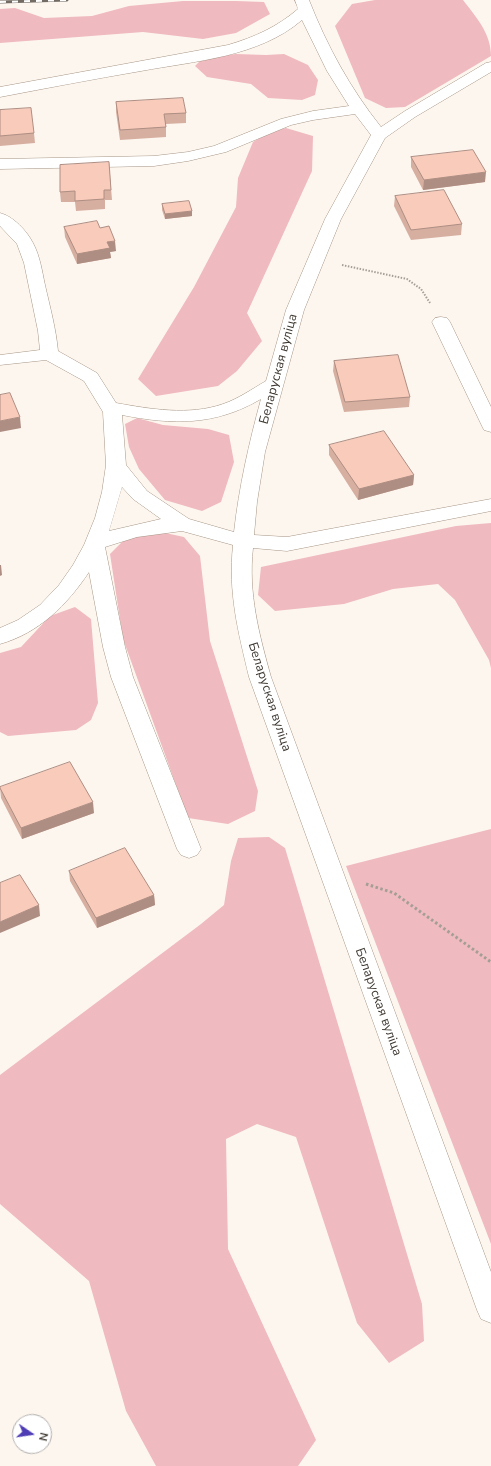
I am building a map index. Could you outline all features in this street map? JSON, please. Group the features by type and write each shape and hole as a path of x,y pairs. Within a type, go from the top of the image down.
{"street":[{"path":"0,92 249,44 273,35 290,24 303,5"},
{"path":"303,5 328,62 358,108 379,135 410,114 491,66"},
{"path":"0,164 140,161 200,155 221,148 260,130 285,122 358,108"},
{"name":"Беларуская вуліца","path":"379,135 333,219 295,310 256,452 242,541 242,597 249,634 260,677 491,1310"},
{"path":"0,218 12,226 25,243 32,263 47,331 49,354"},
{"path":"441,322 491,426"},
{"path":"0,360 49,354 91,377 112,412 116,465 111,500 94,544 76,577 64,594 50,608 26,625 0,637"},
{"path":"109,407 155,416 182,417 204,415 230,408 276,383"},
{"path":"116,465 128,482 140,495 182,524 242,541 287,544 491,505"},
{"path":"94,544 148,527 182,524"},
{"path":"94,544 114,647 122,677 189,849"}],"path":[{"path":"316,260 407,279 421,289 441,322"},
{"path":"330,872 394,893 491,962"}],"shaded area":[{"path":"375,0 463,0 478,19 486,33 491,56 405,107 386,108 365,98 335,26 352,4"},
{"path":"183,1 264,2 270,14 236,33 203,39 143,32 0,43 0,9 15,8 44,18 92,16 129,6"},
{"path":"236,54 284,54 308,65 318,80 315,95 302,100 268,98 251,84 207,77 195,66 203,58"},
{"path":"286,128 313,136 312,171 247,313 262,341 237,371 218,386 156,396 138,379 194,287 236,207 238,178 253,142 270,132"},
{"path":"137,418 163,425 208,429 229,435 234,462 221,502 202,511 165,500 139,469 129,447 125,424"},
{"path":"491,523 491,668 489,660 455,600 438,584 393,589 344,604 275,611 258,595 261,567 456,526"},
{"path":"156,531 184,537 200,556 210,641 258,791 255,811 228,824 188,818 123,639 110,554 127,537"},
{"path":"75,607 91,619 98,703 91,720 76,730 8,736 0,732 0,653 21,647 50,616"},
{"path":"491,829 491,1244 346,866"},
{"path":"269,837 285,848 422,1304 424,1341 389,1363 357,1323 296,1137 257,1124 226,1139 228,1249 316,1440 298,1466 156,1466 126,1411 89,1281 0,1204 0,1075 201,924 224,905 231,861 238,838"}],"building":[{"path":"183,98 186,113 164,114 166,127 120,130 116,102"},
{"path":"31,108 34,133 0,136 0,110"},
{"path":"473,150 486,172 424,180 411,157"},
{"path":"109,162 111,190 104,190 104,199 75,201 75,191 60,192 60,165"},
{"path":"444,190 462,224 411,230 395,196"},
{"path":"189,201 192,211 165,214 162,204"},
{"path":"97,221 100,228 109,226 115,241 107,242 110,248 77,254 64,227"},
{"path":"398,355 410,397 345,402 334,361"},
{"path":"10,393 20,417 0,421 0,395"},
{"path":"384,431 414,475 359,489 329,445"},
{"path":"70,762 93,802 21,828 0,787"},
{"path":"125,848 154,895 96,918 69,871"},
{"path":"20,875 39,905 0,922 0,883"}],"railway":[{"path":"0,2 67,0"}]}
